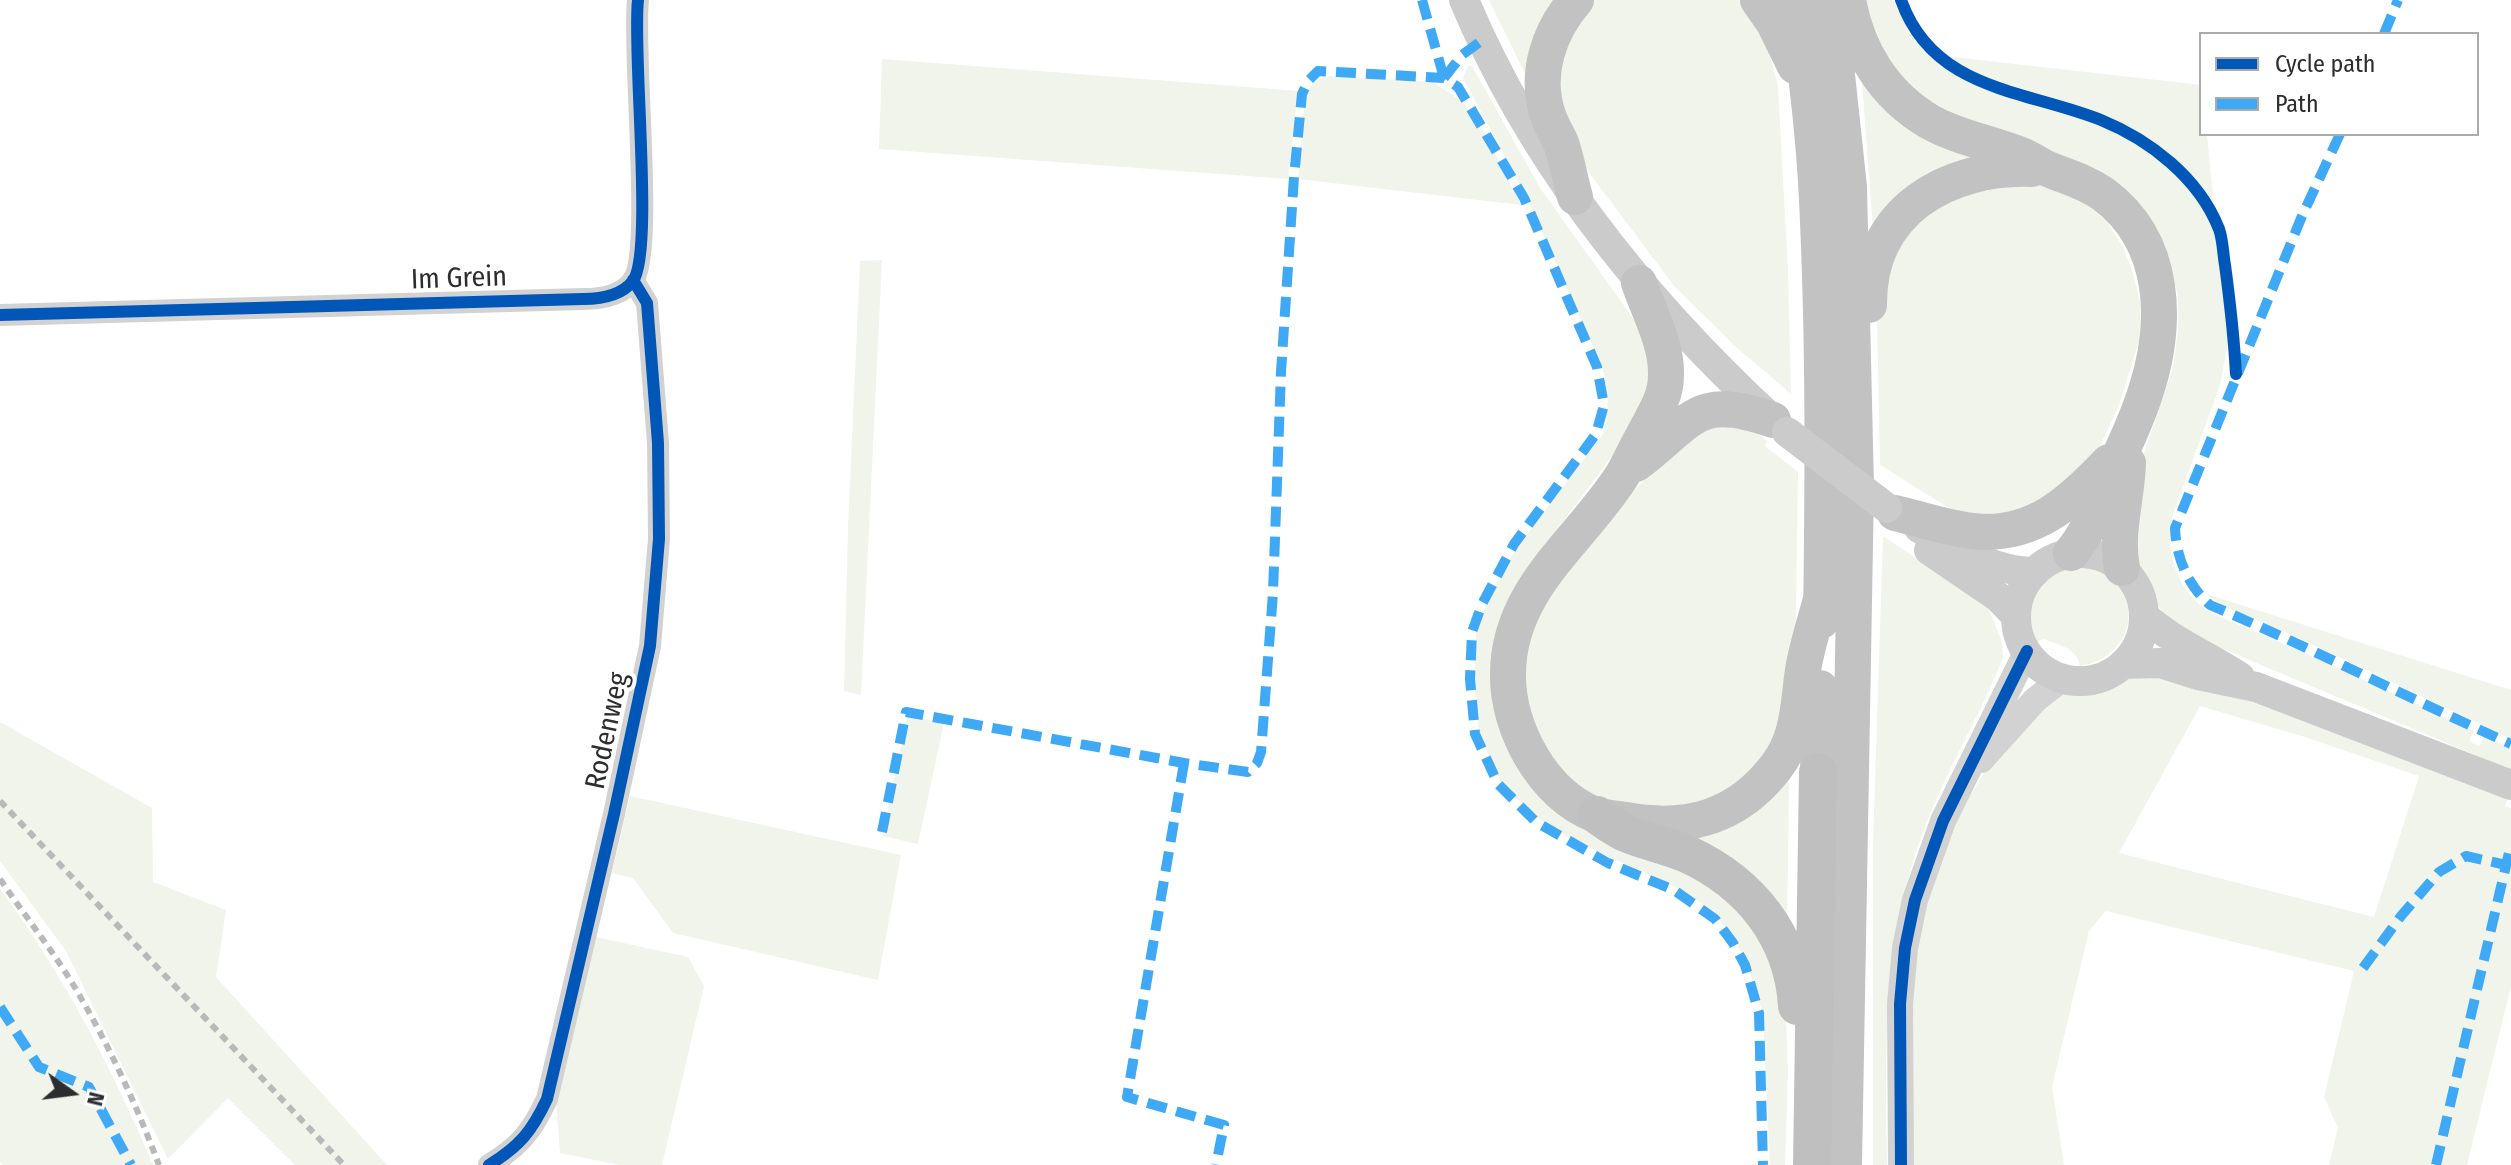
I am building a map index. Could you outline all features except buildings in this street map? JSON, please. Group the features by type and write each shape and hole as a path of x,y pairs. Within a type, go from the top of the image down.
{"highway":[{"path":"1575,197 1561,143 1547,115 1543,83 1544,64 1554,34 1576,0"},
{"path":"1758,0 1774,23 1809,92"},
{"path":"1797,0 1809,92 1817,199 1824,464 1812,1165"},
{"path":"1829,0 1849,187 1856,503 1844,1165"},
{"path":"1848,0 1857,38 1865,56 1882,80 1908,106 1954,133 2021,155 2080,180 2115,205 2140,240 2156,279 2160,300 2160,336 2154,367 2129,440 2091,524 2071,553"},
{"path":"1854,397 1870,319 1869,295 1874,265 1893,227 1924,196 1965,175 2002,169 2050,169"},
{"path":"1639,283 1662,348 1666,382 1656,415 1622,475 1554,560 1525,605 1510,649 1508,694 1529,754 1554,785 1623,832 1674,849 1714,868 1746,892 1768,917 1791,969 1797,1026 1812,1080"},
{"path":"1622,475 1691,418 1709,409 1736,408 1780,426"},
{"path":"1891,510 1971,531 1991,532 2025,526 2049,516 2073,499 2129,440"},
{"path":"2122,568 2118,546 2127,490 2129,440"},
{"path":"1597,815 1649,825 1683,824 1715,815 1755,790 1776,767 1794,732 1800,708 1803,669 1821,599"}],"main road":[{"path":"1464,0 1515,108 1575,197 1639,283 1734,383 1780,426 1891,510 1933,536 1976,557 2009,569 2035,572"},
{"path":"1891,510 1933,554 1998,597 2016,616"},
{"path":"2071,553 2103,557 2122,568 2139,590 2144,616 2142,635 2123,664 2089,680 2063,678 2038,665 2027,651 2016,616 2023,589 2035,572 2047,562 2071,553"},
{"path":"2144,616 2167,635 2206,655 2256,687"},
{"path":"2123,664 2160,663 2198,675 2256,687 2511,785"}],"street":[{"path":"633,280 640,257 642,231 636,44 638,0"},
{"name":"Im Grein","path":"0,315 594,299 613,294 633,280"},
{"name":"Rodenweg","path":"489,1165 510,1152 529,1133 547,1099 650,646 659,539 658,443 647,303 633,280"},
{"path":"1901,1165 1899,1035 1905,948 1921,878 1943,821 2027,651"},
{"path":"1963,780 2035,700 2063,678"}],"shaded area":[{"path":"1489,0 1560,0 1531,86"},
{"path":"1587,0 1739,0 1764,33 1778,86 1791,394 1736,347 1675,287 1590,174 1557,118 1559,46"},
{"path":"1858,0 1893,0 1910,34 1930,57 2199,85 2199,136 2207,136 2214,206 2232,321 2220,385 2172,517 2170,544 2181,582 2209,612 2474,731 2469,741 2479,746 2485,736 2511,748 2511,770 2185,633 2171,623 2159,607 2132,551 2143,456 2173,368 2178,331 2178,295 2169,261 2154,229 1932,112 1883,66"},
{"path":"882,59 1298,91 1288,179 879,149"},
{"path":"1468,66 1472,66 1540,188 1635,321 1653,366 1641,418 1540,552 1494,704 1504,743 1522,773 1750,913 1785,994 1788,1071 1785,1165 1770,1165 1763,1014 1747,963 1734,939 1718,918 1697,900 1670,884 1572,840 1536,817 1502,784 1479,734 1474,679 1476,632 1486,605 1519,545 1603,434 1608,400 1602,367 1528,200 1463,78"},
{"path":"1861,69 1989,155 1873,229"},
{"path":"1328,76 1433,82 1463,102 1486,136 1521,205 1298,179 1305,97 1314,84"},
{"path":"2038,181 2088,204 2107,222 2123,247 2133,273 2140,302 2140,338 2119,405 2101,444 2083,471 2019,514 1957,513 1880,465 1877,316 1899,237 1940,199"},
{"path":"882,260 861,695 844,691 860,261"},
{"path":"1699,426 1751,428 1767,441 1765,446 1798,472 1795,679 1768,761 1690,813 1608,805 1563,776 1532,729 1522,659 1537,611 1620,504"},
{"path":"1883,536 1988,607 2002,642 2003,658 1933,807 1911,870 1901,911 1889,995 1887,1165 1873,1165 1873,844"},
{"path":"2081,565 2102,572 2117,584 2126,599 2128,616 2125,632 2116,647 2101,659 2080,666 2075,655 2066,648 2043,639 2036,643 2030,614 2035,590 2042,580 2065,568"},
{"path":"2206,594 2511,690 2511,739 2299,638 2223,606"},
{"path":"2138,671 2265,704 2508,796 2505,807 2511,808 2511,986 2467,1165 2329,1165 2338,1128 2324,1097 2354,971 2106,911 2089,931 2052,1087 2064,1165 1910,1165 1908,1034 1917,932 1946,836 1985,771 2009,740 2063,691 2098,690","holes":["2200,706 2305,737 2419,776 2374,917 2119,853"]},
{"path":"907,716 944,723 918,844 883,836"},
{"path":"0,722 152,808 153,882 226,910 216,977 387,1165 295,1165 228,1098 168,1159 66,951 0,861"},
{"path":"1788,776 1789,786 1787,931 1680,833"},
{"path":"630,796 901,855 878,980 673,933 633,878 612,873"},
{"path":"0,889 45,954 85,1022 153,1165 3,1165 0,1162"},
{"path":"596,937 688,957 704,986 662,1165 620,1165 560,1153 556,1101"}],"railway":[{"path":"0,801 344,1165"},
{"path":"0,879 84,1003 119,1071 159,1165"}],"marked path":[{"path":"1422,0 1444,78"},
{"path":"2385,32 2398,0"},
{"path":"1444,78 1462,55 1481,41"},
{"path":"882,832 906,712 1184,763 1248,772 1257,763 1261,752 1273,593 1281,372 1302,94 1308,81 1318,71 1444,78 1458,87 1524,198 1597,367 1604,405 1596,434 1514,544 1482,604 1472,632 1470,679 1475,734 1498,784 1536,822 1608,863 1674,890 1715,919 1733,943 1745,965 1759,1013 1763,1165"},
{"path":"2339,136 2302,216 2175,528 2178,550 2195,589 2210,605 2511,744"},
{"path":"1184,763 1127,1097 1224,1125 1216,1165"},
{"path":"2436,1165 2511,844"},
{"path":"2363,968 2401,916 2439,872 2466,856 2506,865"},
{"path":"0,1007 39,1067 89,1087 131,1165"}],"cycle path":[{"path":"0,315 590,299 616,293 633,281 639,262 642,232 638,0"},
{"path":"1901,0 1916,30 1935,53 1959,70 1985,83 2119,128 2155,150 2186,177 2210,210 2220,233 2236,374"},
{"path":"489,1165 524,1137 547,1099 650,646 659,539 658,443 647,303 633,280"},
{"path":"1901,1165 1900,1004 1905,948 1915,900 1943,821 2027,651"}]}
